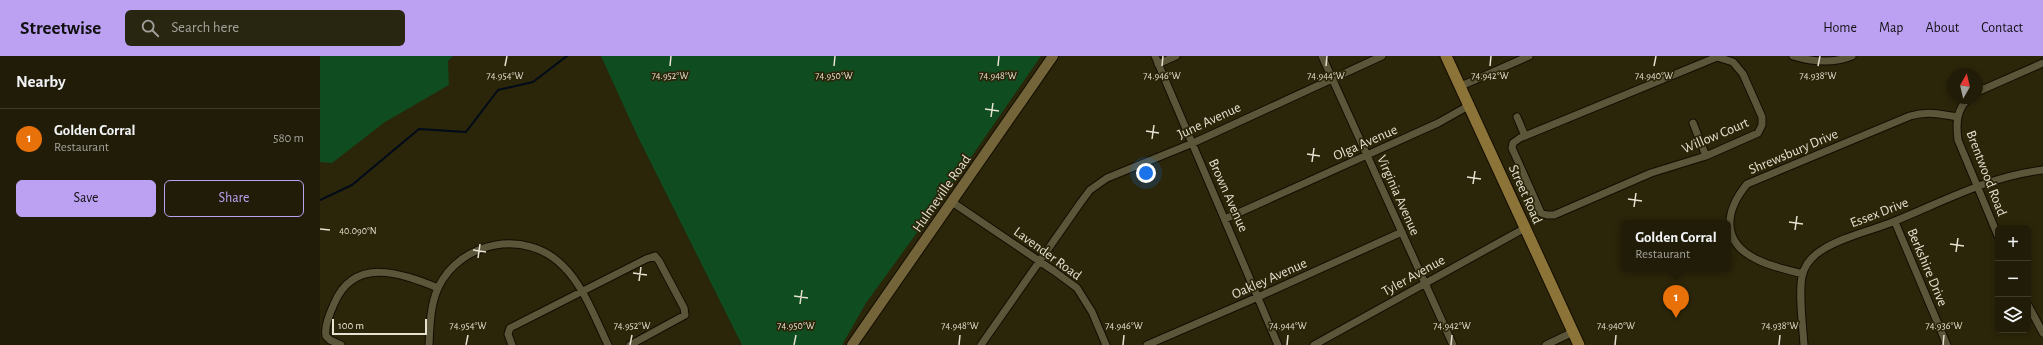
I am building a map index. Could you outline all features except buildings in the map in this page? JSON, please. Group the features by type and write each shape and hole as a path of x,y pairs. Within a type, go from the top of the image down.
{"main road":[{"name":"Hulmeville Road","path":"852,345 1053,56"},
{"name":"Street Road","path":"1446,56 1470,105 1578,345"}],"street":[{"name":"Brown Avenue","path":"1155,56 1278,345"},
{"path":"1158,64 1176,56"},
{"name":"Virginia Avenue","path":"1322,56 1453,345"},
{"name":"June Avenue","path":"980,345 1081,202 1097,184 1107,178 1193,143 1382,56"},
{"path":"1461,86 1529,56"},
{"path":"1793,56 1806,60 1826,62 1852,56"},
{"name":"Willow Court","path":"1717,57 1733,62 1743,74 1762,117 1762,125 1758,133 1706,156 1651,173 1554,215 1541,213 1512,148 1513,143 1525,136 1717,57"},
{"path":"1983,89 2043,63"},
{"name":"Brentwood Road","path":"1964,104 1961,108 1956,124 1958,140 1995,229"},
{"name":"Olga Avenue","path":"1225,219 1438,123 1470,105"},
{"name":"Shrewsbury Drive","path":"1730,220 1733,206 1739,194 1747,184 1910,116 1922,113 1933,113 1958,117"},
{"path":"1517,117 1525,136"},
{"path":"1693,124 1706,156"},
{"name":"Essex Drive","path":"1804,345 1801,288 1803,274 1811,260 1827,247 1895,222 1976,186 2020,172 2043,170"},
{"name":"Lavender Road","path":"952,202 1071,283 1082,294 1106,345"},
{"name":"Berkshire Drive","path":"1895,222 1947,345"},
{"name":"Tyler Avenue","path":"1314,345 1525,228"},
{"name":"Oakley Avenue","path":"1147,345 1402,232"},
{"name":"Shrewsbury Drive","path":"1731,234 1735,242 1744,252 1758,261 1803,274"},
{"path":"429,345 432,310 438,288 456,264 470,254 490,246 512,244 537,249 556,260 568,270 581,291 608,345"},
{"path":"512,345 508,334 510,328 646,259 652,257 658,258 684,308 685,315 630,345"},
{"path":"341,345 330,340 326,336 326,327 337,296 343,288 356,277 371,272 392,273 407,276 438,288"},
{"path":"2031,311 2043,333"},
{"path":"1546,345 1573,332"}],"green space":[{"path":"320,56 453,56 448,61 449,85 385,122 332,163 320,162"},
{"path":"601,56 1041,56 963,169 866,303 842,345 742,345 637,135"}],"waterway":[{"path":"320,200 352,185 419,129 466,132 498,90 533,82 567,56"}],"place":[{"name":"Golden Corral","path":"1676,318"}]}
